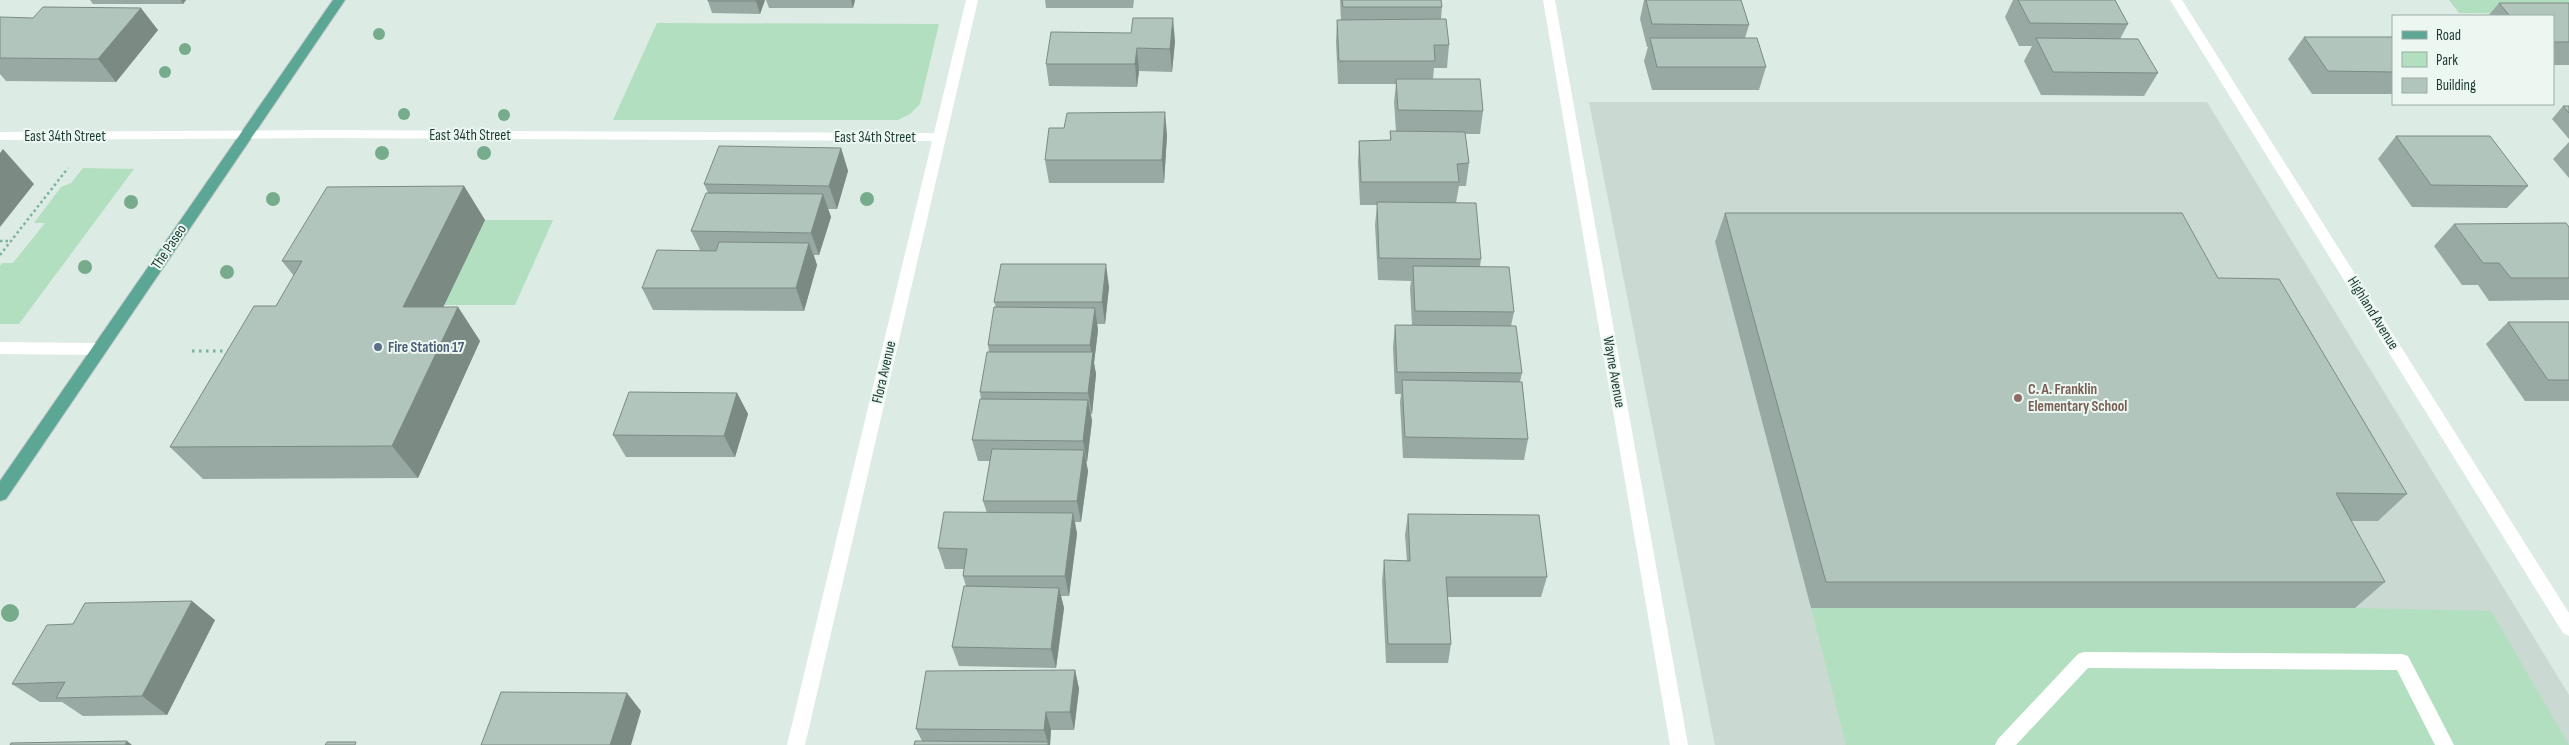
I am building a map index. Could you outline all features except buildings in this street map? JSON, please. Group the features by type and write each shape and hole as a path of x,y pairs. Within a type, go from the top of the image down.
{"main road":[{"name":"The Paseo","path":"0,494 339,0"}],"street":[{"name":"Flora Avenue","path":"796,745 972,0"},
{"name":"Wayne Avenue","path":"1549,0 1679,745"},
{"name":"Highland Avenue","path":"2176,0 2569,628"},
{"name":"East 34th Street","path":"0,136 247,134 939,137"},
{"path":"0,348 99,349"},
{"path":"2004,745 2084,660 2094,660 2402,662 2445,745"}],"path":[{"path":"0,254 62,175"},
{"path":"0,240 11,240"},
{"path":"192,351 234,351"}],"shaded area":[{"name":"C. A. Franklin Elementary School","path":"1589,102 2207,102 2569,695 2569,745 1715,745"}],"green space":[{"path":"2449,0 2569,0 2569,14 2459,13"},
{"path":"657,23 939,24 920,104 910,114 898,120 613,120"},
{"path":"83,168 134,169 19,324 0,324 0,266 2,263 13,263 45,223 34,223 61,187 71,183"},
{"path":"485,220 553,220 515,305 444,305"},
{"path":"1811,608 2355,608 2491,611 2569,745 1846,745"}],"place":[{"name":"Fire Station 17","path":"378,347"},
{"name":"C. A. Franklin Elementary School","path":"2018,398"}]}
